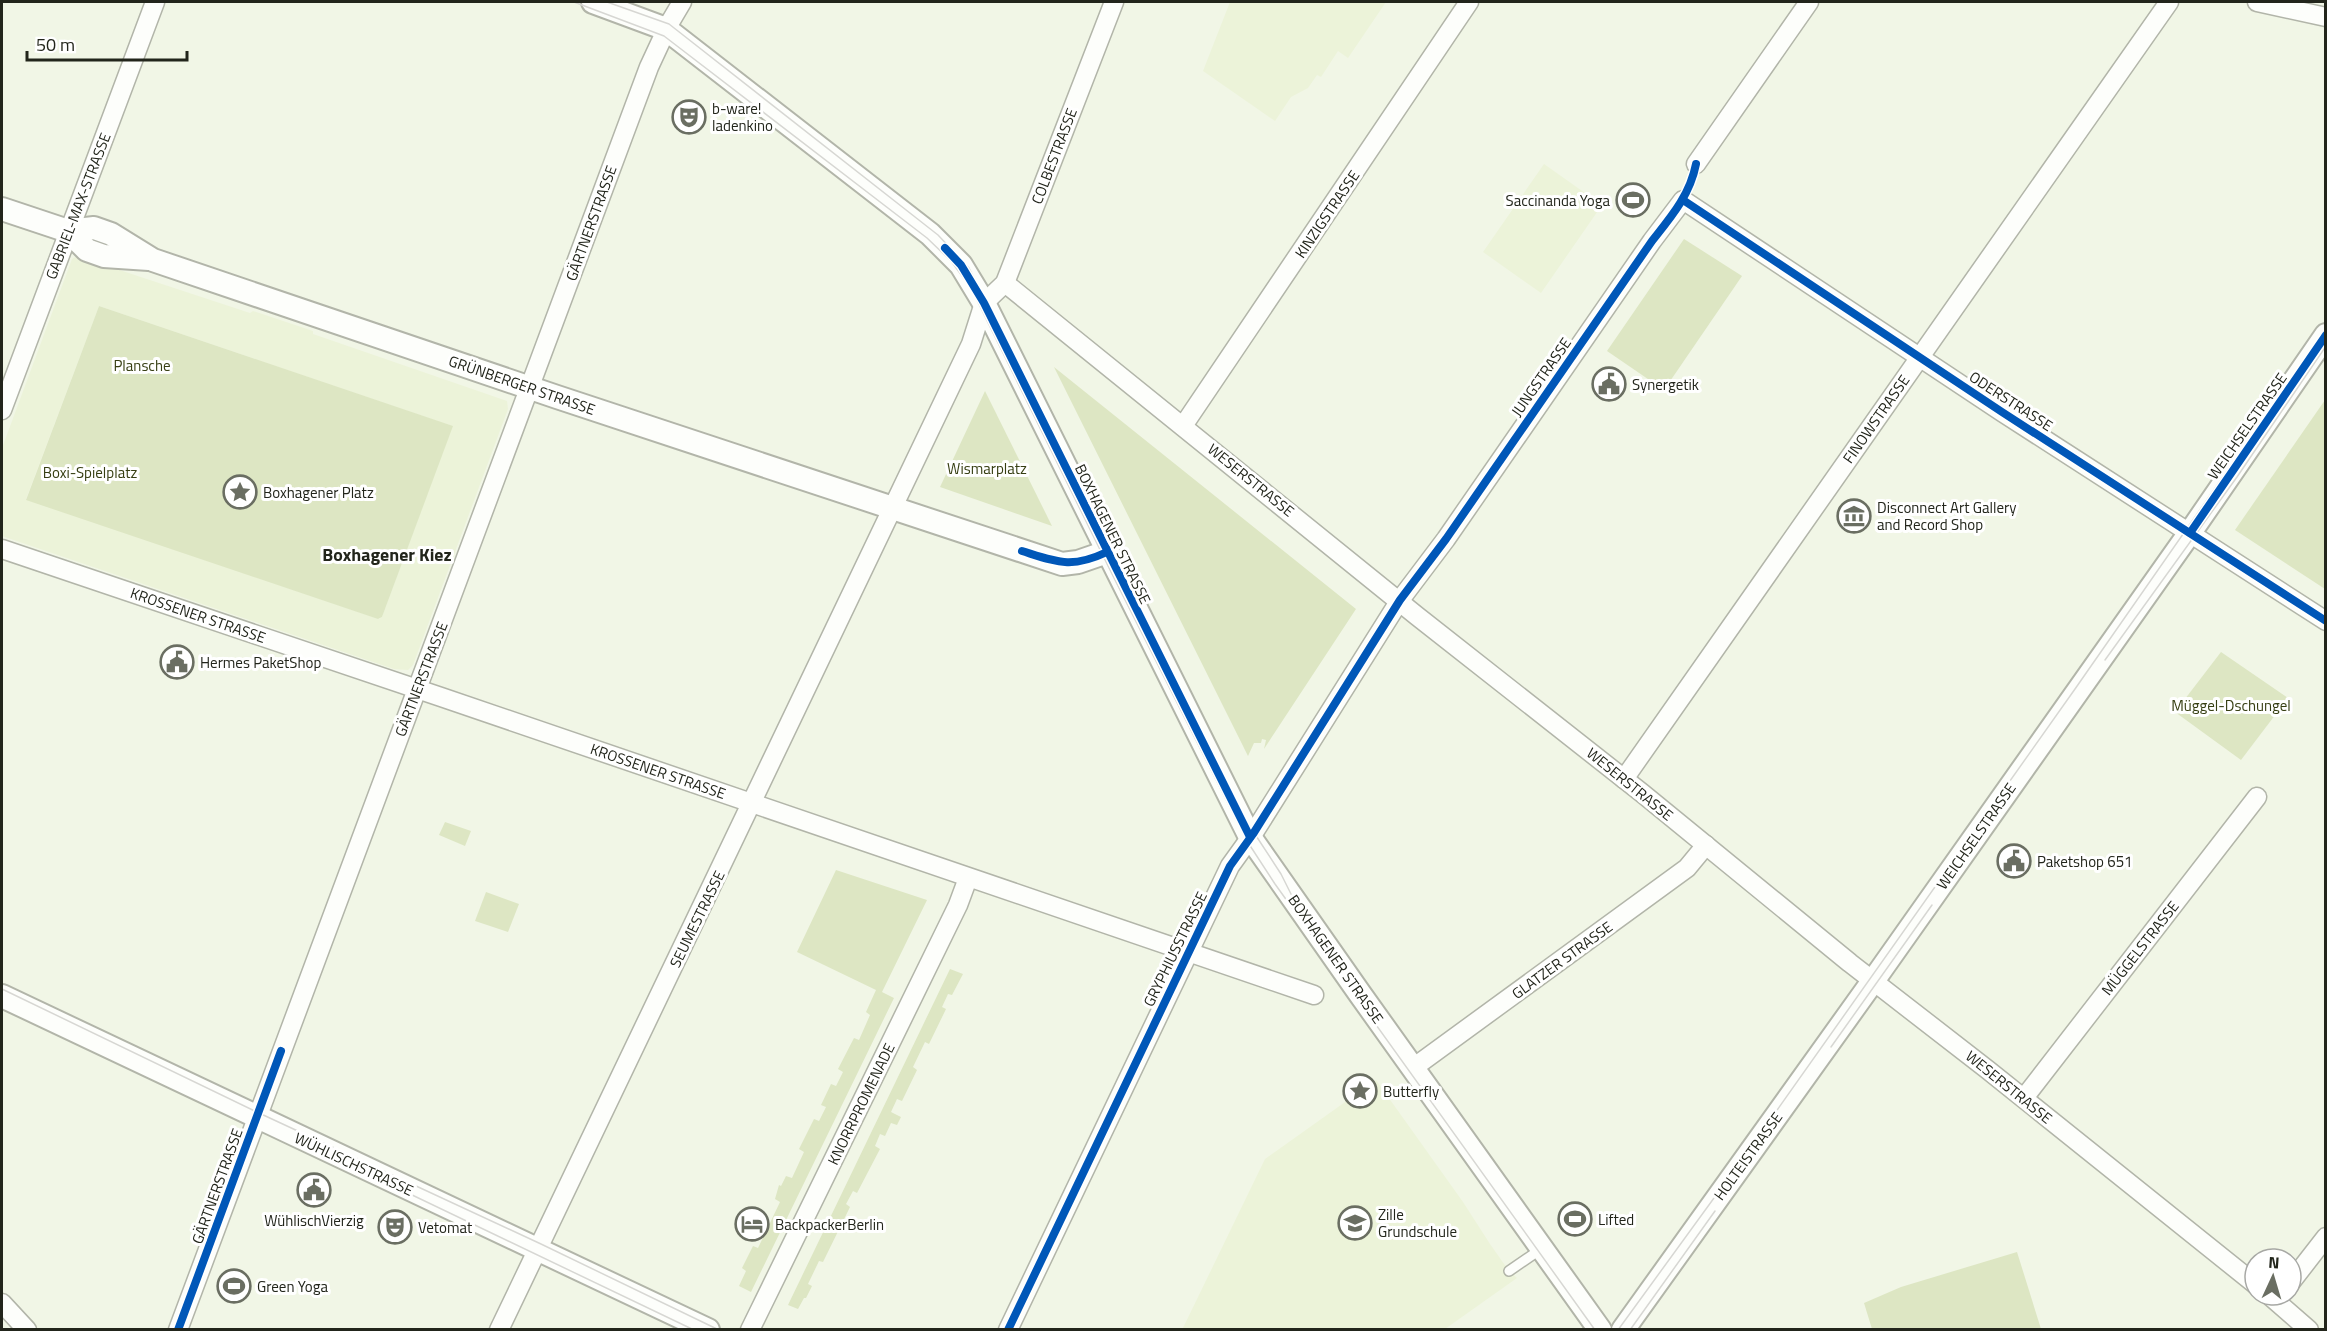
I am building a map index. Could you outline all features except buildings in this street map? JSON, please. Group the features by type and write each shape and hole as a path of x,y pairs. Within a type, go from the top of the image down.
{"street":[{"name":"GABRIEL-MAX-STRASSE","path":"2,410 155,2"},
{"name":"BOXHAGENER STRASSE","path":"593,2 666,29 930,234 961,265 984,303 1250,837 1599,1329"},
{"name":"GÄRTNERSTRASSE","path":"178,1329 649,67 666,29 682,2"},
{"name":"COLBESTRASSE","path":"984,303 1005,283 1114,2"},
{"name":"KINZIGSTRASSE","path":"1183,426 1469,2"},
{"path":"1696,164 1744,92 1809,2"},
{"name":"FINOWSTRASSE","path":"1624,778 2169,2"},
{"path":"2257,2 2325,17"},
{"name":"ODERSTRASSE","path":"1683,200 1921,356 2002,412 2325,621"},
{"name":"JUNGSTRASSE","path":"1400,600 1446,539 1652,241 1683,200"},
{"name":"GRÜNBERGER STRASSE","path":"2,209 68,231 94,228 111,234 153,260 892,508"},
{"name":"WESERSTRASSE","path":"1005,283 2243,1274"},
{"path":"984,303 974,338 892,508 1062,564 1078,562 1107,552"},
{"name":"WEICHSELSTRASSE","path":"1874,981 2325,338"},
{"name":"SEUMESTRASSE","path":"499,1329 892,508"},
{"name":"KROSSENER STRASSE","path":"2,549 1314,995"},
{"name":"GRYPHIUSSTRASSE","path":"1008,1329 1230,866 1400,600"},
{"name":"MÜGGELSTRASSE","path":"2024,1098 2257,797"},
{"name":"GLATZER STRASSE","path":"1413,1068 1687,868 1706,845"},
{"name":"KNORRPROMENADE","path":"750,1329 958,905 968,878"},
{"name":"HOLTEISTRASSE","path":"1623,1329 1874,981"},
{"name":"WÜHLISCHSTRASSE","path":"2,996 708,1329"},
{"path":"2303,1266 2325,1237"},
{"path":"2,1303 27,1329"},
{"path":"2286,1307 2309,1329"}],"lane":[{"path":"1509,1271 1541,1249"}],"shaded area":[{"path":"1230,2 1386,2 1348,58 1338,51 1321,77 1317,75 1308,88 1291,97 1275,121 1203,71"},
{"path":"1544,164 1602,205 1541,293 1483,252"},
{"path":"77,256 250,313 253,311 507,401 508,409 413,665 408,670 394,669 2,536 2,448 72,259","holes":["99,306 452,426 382,617 379,619 26,499"]},
{"name":"Zille Grundschule","path":"1376,1080 1509,1271 1517,1278 1445,1329 1182,1330 1265,1159"}],"green space":[{"path":"1684,239 1742,276 1664,390 1607,351"},
{"path":"99,306 453,426 382,617 378,619 26,500"},
{"path":"1054,367 1356,609 1264,749 1266,740 1262,739 1261,743 1254,743 1248,756"},
{"name":"Wismarplatz","path":"985,391 1052,526 940,487"},
{"path":"2325,400 2325,589 2235,530"},
{"name":"Müggel-Dschungel","path":"2221,652 2288,698 2241,760 2175,712"},
{"path":"445,822 471,831 465,846 439,835"},
{"path":"836,870 927,900 882,992 894,998 751,1292 739,1286 746,1271 742,1268 753,1246 758,1248 780,1202 775,1199 779,1185 781,1186 786,1176 792,1178 804,1152 799,1149 814,1119 819,1121 826,1107 821,1105 831,1084 836,1086 843,1072 838,1069 854,1038 859,1040 870,1015 866,1012 876,990 797,952"},
{"path":"486,892 519,904 508,932 475,921"},
{"path":"950,969 963,974 952,995 948,994 942,1007 946,1009 929,1044 925,1042 913,1067 917,1070 902,1101 897,1099 891,1112 901,1117 897,1125 891,1123 885,1136 880,1134 875,1146 880,1149 857,1193 853,1191 846,1204 850,1207 823,1262 819,1261 808,1284 812,1286 806,1298 798,1309 788,1305"},
{"path":"2017,1252 2041,1329 1872,1329 1864,1303 1901,1287"}],"tram line":[{"path":"574,2 664,36 927,238 951,261 971,288 1247,841 1275,884 1595,1330"},
{"path":"607,2 669,24 938,235 969,268 1196,720"},
{"path":"1618,1330 1746,1154 2075,689 2326,329"},
{"path":"2105,660 2237,477 2326,346"},
{"path":"1247,822 1281,874 1292,896"},
{"path":"1831,1047 1932,905"},
{"path":"2,989 719,1330"},
{"path":"337,1159 694,1330"},
{"path":"1630,1330 1715,1211"}],"cycle path":[{"path":"1008,1330 1230,866 1253,834 1400,600 1446,539 1679,205 1689,186 1696,164"},
{"path":"1683,200 2002,412 2326,621"},
{"path":"945,248 961,265 984,303 1250,837"},
{"path":"2190,533 2326,335"},
{"path":"1022,551 1064,562 1083,561 1107,552"},
{"path":"178,1330 281,1051"}],"place":[{"name":"b-ware! ladenkino","path":"689,117"},
{"name":"Saccinanda Yoga","path":"1633,200"},
{"name":"Synergetik","path":"1609,384"},
{"name":"Boxhagener Platz","path":"240,492"},
{"name":"Disconnect Art Gallery and Record Shop","path":"1854,516"},
{"name":"Hermes PaketShop","path":"177,662"},
{"name":"Paketshop 651","path":"2014,861"},
{"name":"Butterfly","path":"1360,1091"},
{"name":"WühlischVierzig","path":"314,1190"},
{"name":"Lifted","path":"1575,1219"},
{"name":"Zille Grundschule","path":"1355,1223"},
{"name":"BackpackerBerlin","path":"752,1224"},
{"name":"Vetomat","path":"395,1227"},
{"name":"Green Yoga","path":"234,1286"}],"district":[{"name":"Boxhagener Kiez","path":"387,554"}],"park label":[{"name":"Plansche","path":"142,365"},
{"name":"Boxi-Spielplatz","path":"90,472"}]}
